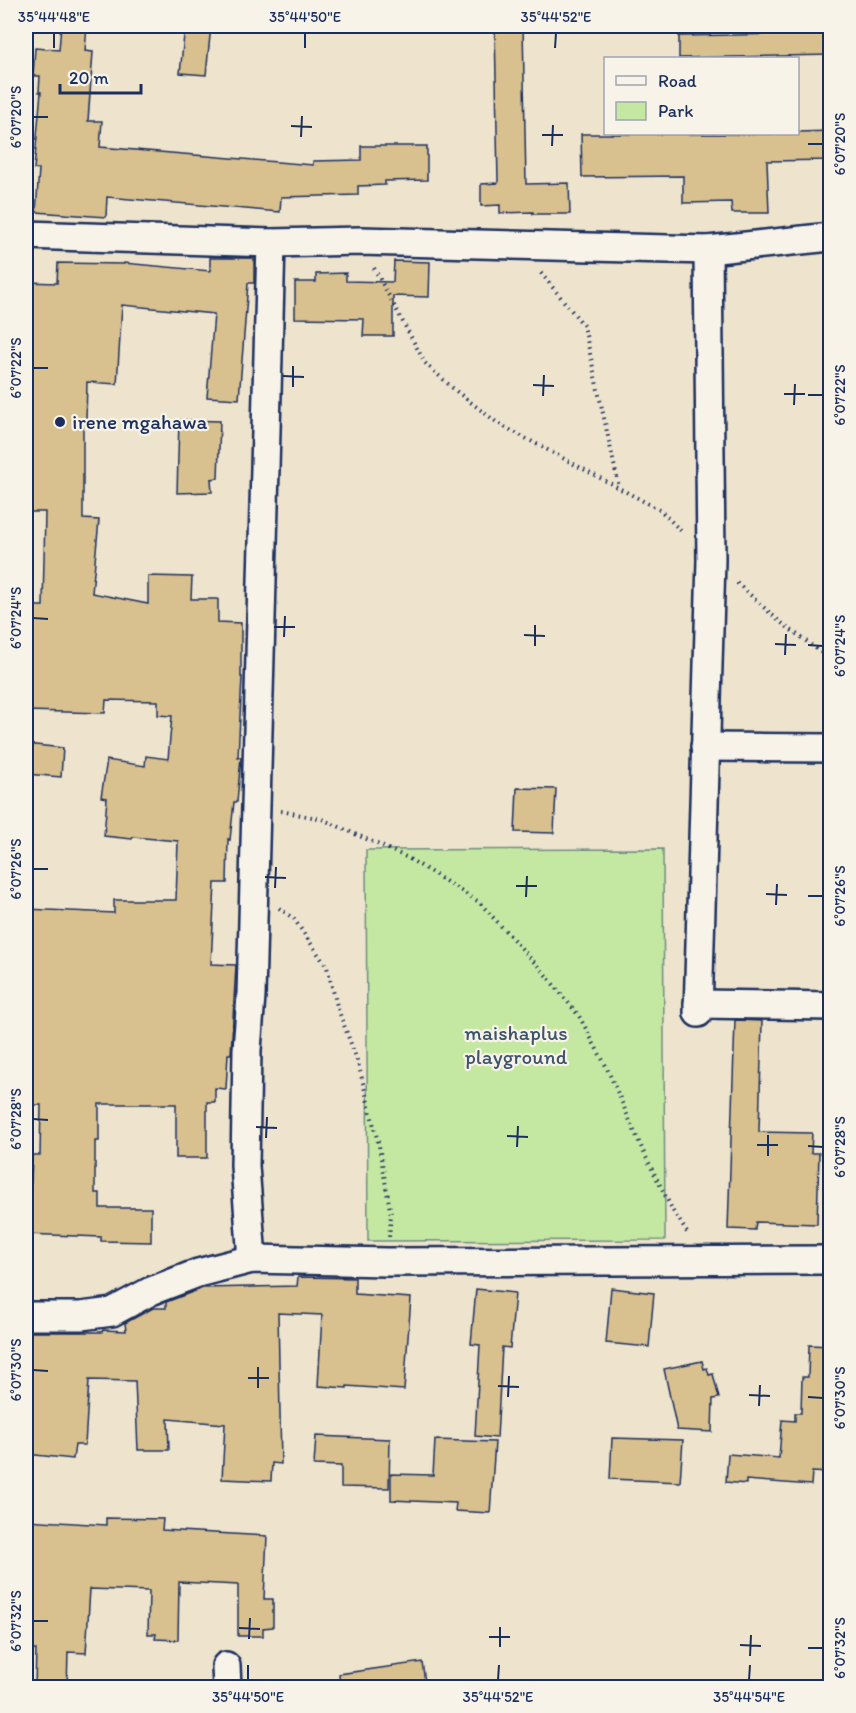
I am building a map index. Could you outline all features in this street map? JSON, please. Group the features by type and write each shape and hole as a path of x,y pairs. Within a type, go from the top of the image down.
{"street":[{"path":"26,235 271,243 360,241 708,250 831,237"},
{"path":"252,1259 245,1166 247,1050 254,890 271,243"},
{"path":"708,250 711,561 698,1008 831,1006"},
{"path":"705,747 831,748"},
{"path":"26,1316 81,1316 112,1312 151,1291 179,1280 252,1259 302,1258 387,1262 831,1260"}],"path":[{"path":"360,241 425,363 456,392 499,424 660,510 711,561 779,621 831,659"},
{"path":"516,246 584,326 619,487"},
{"path":"256,806 322,819 408,858 479,902 545,974 579,1016 606,1066 672,1211 706,1260"},
{"path":"254,890 294,919 327,967 337,1006 358,1063 379,1146 392,1215 387,1262"}],"green space":[{"name":"maishaplus playground","path":"663,849 665,1240 368,1241 366,850"}],"building":[{"path":"61,26 87,26 85,51 93,52 88,121 102,121 100,147 313,165 313,161 361,160 361,146 427,146 427,180 385,181 385,185 358,186 358,195 281,197 280,212 107,197 106,217 36,212 39,169 34,169 41,92 39,92 40,76 33,76 35,48 59,50"},
{"path":"185,26 211,26 206,75 180,73"},
{"path":"495,26 523,26 526,184 569,183 570,214 500,213 500,205 481,206 481,184 498,183"},
{"path":"831,33 831,55 679,57 679,36"},
{"path":"831,131 831,160 767,161 769,213 732,213 731,202 683,203 683,176 582,177 581,134 799,135 799,132"},
{"path":"210,258 254,258 254,283 248,283 239,399 207,397 214,314 122,305 117,384 87,382 86,420 83,420 83,519 99,520 92,593 148,604 148,576 192,577 191,599 218,599 218,622 241,623 242,677 238,757 241,757 237,802 234,802 230,840 228,839 227,883 215,883 211,964 236,965 231,1054 228,1054 226,1089 215,1088 215,1102 207,1102 207,1158 176,1158 176,1104 99,1104 99,1141 95,1141 95,1193 100,1193 100,1208 151,1208 151,1242 101,1241 101,1237 26,1234 26,1183 31,1183 32,1155 40,1155 41,1105 26,1105 26,909 114,913 114,900 176,900 178,841 104,836 107,798 101,797 107,760 145,766 146,756 168,759 172,716 158,715 158,701 106,700 105,713 26,711 26,606 43,606 45,512 26,512 26,282 57,283 58,263 124,263 210,271"},
{"path":"394,261 430,262 429,297 393,296 393,336 363,336 364,319 295,318 295,282 316,282 316,274 346,273 346,281 393,282"},
{"path":"179,420 220,421 218,478 211,479 212,492 177,493"},
{"path":"26,744 63,748 61,777 26,774"},
{"path":"517,788 556,789 554,833 515,832"},
{"path":"735,1020 762,1021 759,1132 812,1133 811,1153 819,1153 817,1224 756,1222 755,1230 728,1229"},
{"path":"298,1277 355,1278 355,1294 411,1298 404,1390 318,1386 322,1315 278,1313 281,1464 272,1463 271,1481 222,1479 225,1424 168,1419 169,1450 138,1450 135,1381 89,1380 85,1445 75,1445 73,1459 26,1454 26,1332 126,1331 125,1323 153,1308 166,1308 166,1302 203,1288 297,1286"},
{"path":"611,1288 654,1293 649,1347 606,1343"},
{"path":"476,1289 515,1293 510,1348 502,1347 497,1438 475,1436 480,1345 471,1344"},
{"path":"809,1345 831,1346 831,1473 812,1472 811,1485 746,1480 746,1484 726,1482 728,1454 779,1458 782,1420 795,1421 795,1413 801,1413 802,1377 808,1377"},
{"path":"702,1361 709,1375 713,1374 719,1398 713,1399 712,1432 677,1430 664,1369"},
{"path":"316,1436 390,1439 389,1488 341,1487 341,1466 314,1465"},
{"path":"612,1438 683,1440 680,1482 610,1479"},
{"path":"435,1440 495,1442 490,1513 455,1511 456,1503 391,1500 391,1474 433,1475"},
{"path":"106,1518 163,1519 162,1530 267,1536 264,1599 273,1599 273,1627 263,1628 263,1636 238,1636 238,1585 179,1582 178,1640 155,1639 156,1634 148,1634 149,1591 90,1589 86,1653 68,1652 67,1688 35,1688 36,1650 26,1650 26,1520 106,1525"},
{"path":"422,1662 426,1688 340,1688 339,1674"}],"place":[{"name":"irene mgahawa","path":"60,422"}]}
